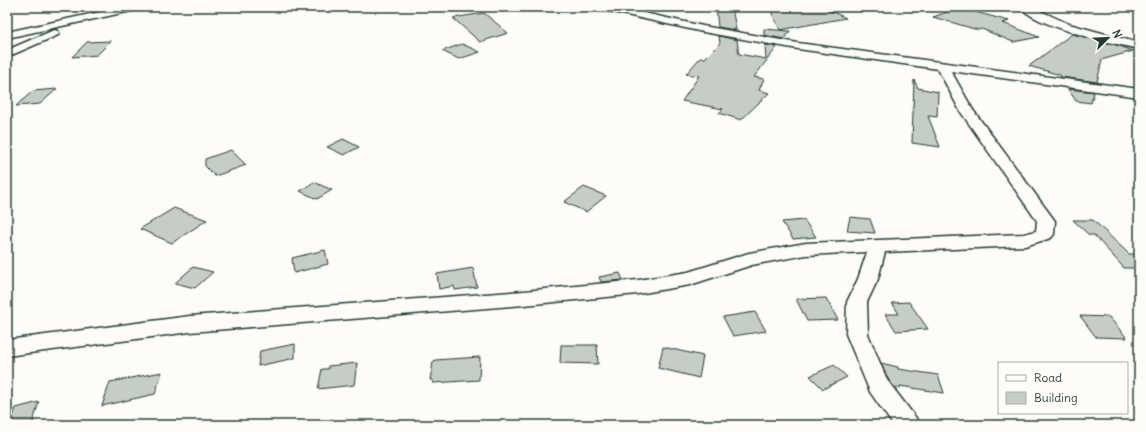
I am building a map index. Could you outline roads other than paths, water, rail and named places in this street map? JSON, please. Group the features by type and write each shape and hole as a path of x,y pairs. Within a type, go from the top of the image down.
{"street":[{"path":"7,35 136,7"},
{"path":"604,7 798,46 1139,94"},
{"path":"1025,7 1060,24 1139,46"},
{"path":"644,16 656,10"},
{"path":"7,54 82,19"},
{"path":"7,348 190,324 524,298 638,287 690,278 749,259 806,249 1025,240 1045,234 1046,221 967,111 943,67"},
{"path":"878,246 868,279 857,302 857,334 878,384 906,425"}]}
